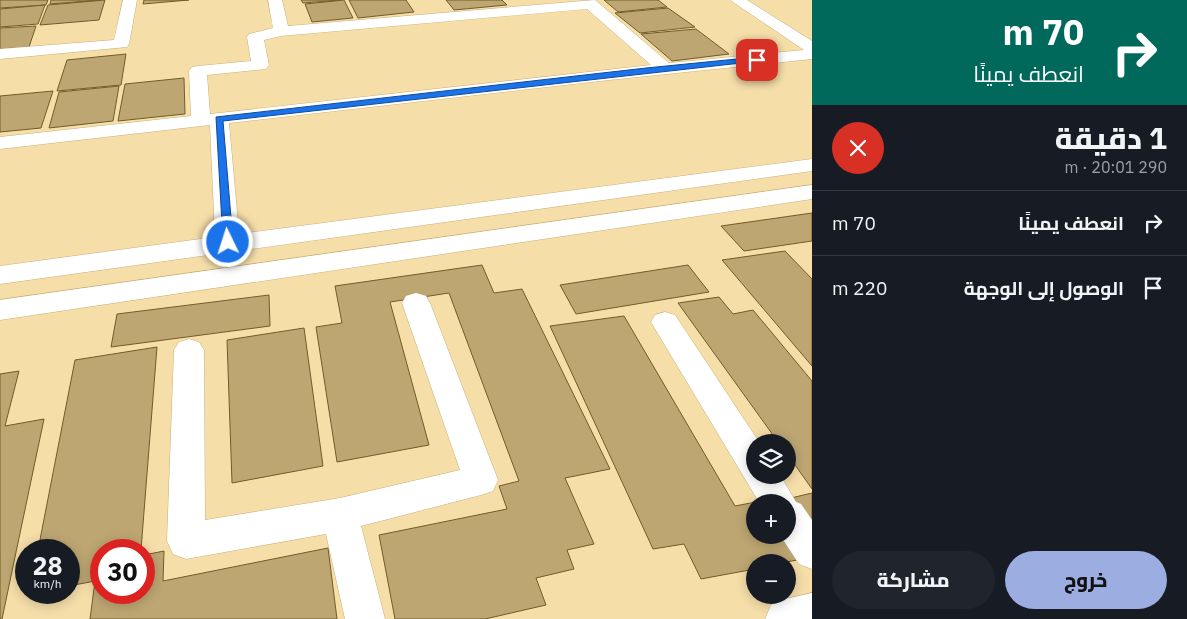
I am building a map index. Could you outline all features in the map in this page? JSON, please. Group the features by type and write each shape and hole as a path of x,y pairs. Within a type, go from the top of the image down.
{"street":[{"path":"0,54 121,44 130,0"},
{"path":"275,0 281,31"},
{"path":"432,0 443,17"},
{"path":"737,0 812,48"},
{"path":"228,242 210,120 198,71 260,65 255,37 281,31 588,2 665,68"},
{"path":"0,142 665,68 812,54"},
{"path":"0,275 228,242 812,165"},
{"path":"0,310 812,192"},
{"path":"189,350 186,541 340,515 481,480 416,303"},
{"path":"665,322 746,452"},
{"path":"340,515 365,619"},
{"path":"796,528 812,551"},
{"path":"785,619 812,613"}],"building":[{"path":"0,0 48,0 46,5 0,8"},
{"path":"51,0 100,0 50,4"},
{"path":"105,0 99,20 40,25 48,5"},
{"path":"144,0 189,0 143,4"},
{"path":"301,0 341,0 303,3"},
{"path":"344,0 353,18 312,22 305,4"},
{"path":"349,0 406,0 414,12 358,18"},
{"path":"446,0 502,0 507,5 454,10"},
{"path":"604,0 658,0 667,7 618,12"},
{"path":"45,5 38,24 0,27 0,9"},
{"path":"668,8 695,27 640,33 615,13"},
{"path":"36,26 29,47 0,49 0,28"},
{"path":"696,29 729,54 672,61 641,34"},
{"path":"126,54 121,85 57,91 67,60"},
{"path":"184,78 185,114 118,121 125,84"},
{"path":"119,86 113,121 49,128 59,92"},
{"path":"53,91 41,128 0,132 0,96"},
{"path":"812,213 812,241 744,251 721,226"},
{"path":"785,251 812,279 812,366 722,260"},
{"path":"482,265 494,293 522,289 610,469 565,478 594,544 567,550 574,569 536,578 546,605 485,619 395,619 379,535 507,509 499,486 519,481 449,293 390,302 429,445 337,462 316,327 342,323 335,286"},
{"path":"688,265 709,292 576,314 560,285"},
{"path":"269,295 270,326 111,347 117,314"},
{"path":"719,297 733,314 753,310 812,381 812,489 796,466 796,434 772,434 678,303"},
{"path":"624,316 735,506 746,504 746,544 794,544 803,559 796,560 796,554 746,554 746,571 701,579 684,544 653,549 550,326"},
{"path":"304,328 323,466 232,483 227,340"},
{"path":"157,347 142,539 90,539 90,582 80,584 80,539 40,539 75,360"},
{"path":"19,371 5,426 44,419 19,539 15,539 15,557 2,619 0,619 0,374"},
{"path":"812,493 812,528 796,505 796,497"},
{"path":"328,548 337,619 90,619 92,604 155,604 155,553 164,551 163,581"}],"route":[{"path":"228,242 218,119 646,70 757,60"}]}
